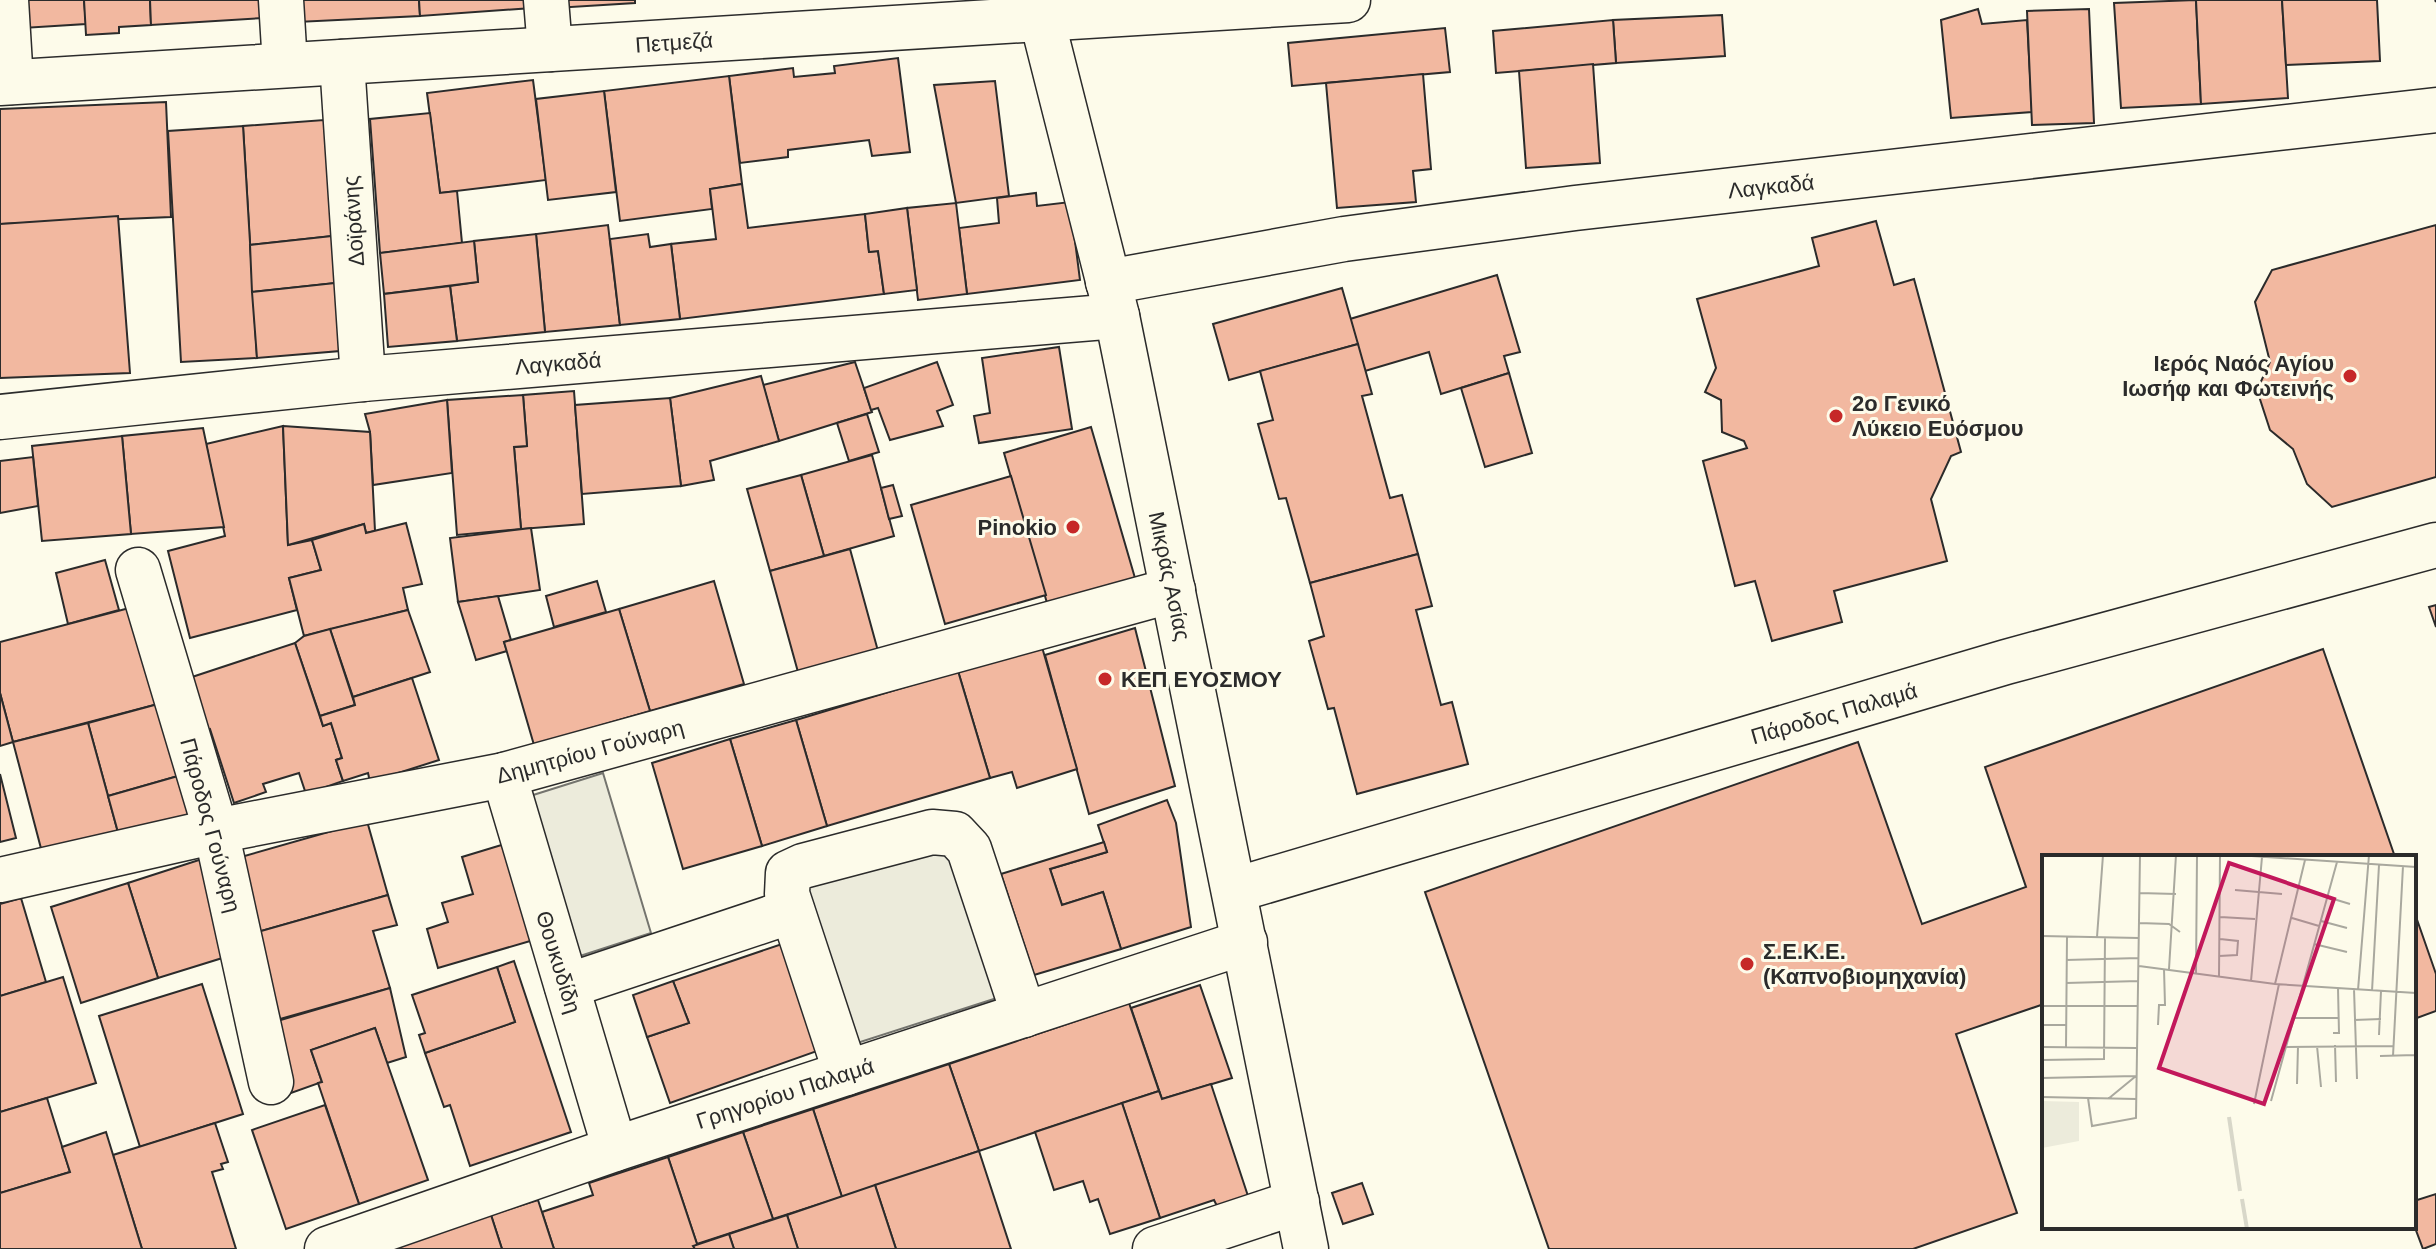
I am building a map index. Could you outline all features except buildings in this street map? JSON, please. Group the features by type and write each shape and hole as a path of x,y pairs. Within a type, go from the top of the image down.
{"street":[{"path":"5,83 6,0"},
{"path":"281,0 285,65"},
{"path":"546,0 550,49"},
{"name":"Πετμεζά","path":"5,83 550,49 1039,10 1348,0"},
{"name":"Μικράς Ασίας","path":"1039,10 1113,299 1306,1249"},
{"name":"Δοϊράνης","path":"342,62 363,379"},
{"name":"Λαγκαδά","path":"0,417 1113,299 1344,239 1560,210 2436,110"},
{"name":"Πάροδος Παλαμά","path":"1235,890 2006,662 2436,545"},
{"name":"Πάροδος Γούναρη","path":"138,570 216,831 271,1082"},
{"name":"Δημητρίου Γούναρη","path":"0,880 216,831 504,775 1173,590"},
{"name":"Θουκυδίδη","path":"504,775 615,1149"},
{"path":"846,1073 792,911 786,881 791,870 932,832 955,834 969,849 1024,1015"},
{"path":"567,986 792,911"},
{"name":"Γρηγορίου Παλαμά","path":"327,1249 615,1149 1245,942"},
{"path":"1155,1249 1297,1202"}],"shaded area":[{"path":"603,773 651,933 580,956 530,796"},
{"path":"951,846 1000,997 851,1045 804,889 808,884"}],"place":[{"name":"Ιερός Ναός Αγίου Ιωσήφ και Φωτεινής","path":"2350,376"},
{"name":"2ο Γενικό Λύκειο Ευόσμου","path":"1836,416"},
{"name":"Pinokio","path":"1073,527"},
{"name":"ΚΕΠ ΕΥΟΣΜΟΥ","path":"1105,679"},
{"name":"Σ.Ε.Κ.Ε. (Καπνοβιομηχανία)","path":"1747,964"}]}
